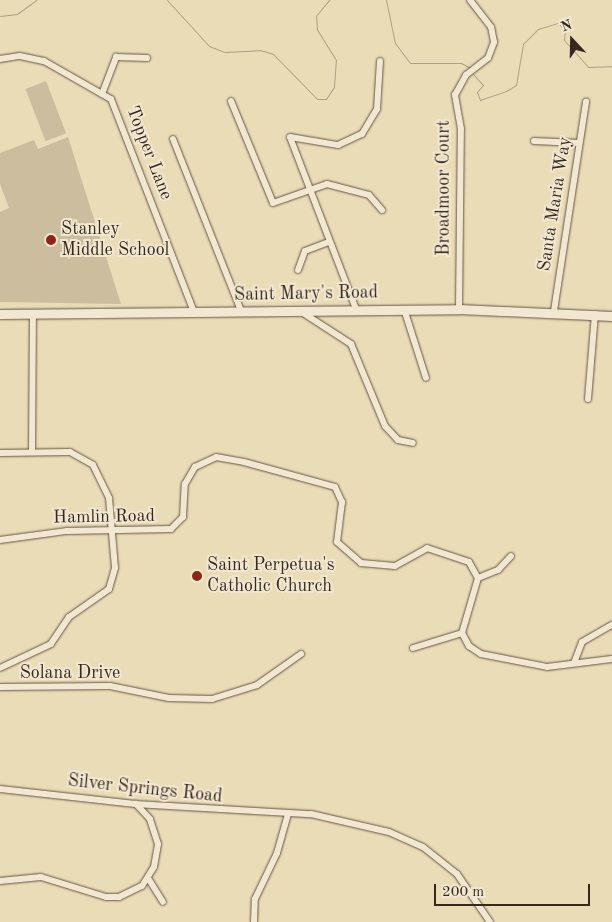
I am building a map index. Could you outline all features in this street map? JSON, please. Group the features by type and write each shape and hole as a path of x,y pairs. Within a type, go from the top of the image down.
{"street":[{"name":"Broadmoor Court","path":"460,309 461,129 456,94 466,75 480,65 492,50 494,34 470,0"},
{"path":"0,59 20,56 44,61 102,94 116,57 147,58"},
{"path":"356,309 308,189 290,137 338,145 362,134 377,109 380,61"},
{"name":"Topper Lane","path":"102,94 116,108 194,312"},
{"path":"231,101 273,203 308,189 327,184 350,188 369,195 382,210"},
{"name":"Santa Maria Way","path":"554,311 586,101"},
{"path":"172,139 241,311"},
{"path":"534,141 579,143"},
{"path":"298,270 305,251 329,242"},
{"path":"404,309 426,378"},
{"name":"Saint Mary's Road","path":"0,314 460,309 554,311 612,316"},
{"path":"300,310 350,344 385,426 398,440 413,442"},
{"path":"32,452 33,314"},
{"path":"588,399 595,314"},
{"name":"Solana Drive","path":"0,453 70,452 93,465 106,485 114,576 109,589 74,613 46,648 0,668"},
{"name":"Hamlin Road","path":"0,540 111,530 163,531 175,526 186,507 186,479 199,464 216,457 335,487 342,502 337,542 350,557 388,568 403,562 415,551 434,548 469,562 478,578"},
{"path":"511,556 498,570 478,578 462,633 469,646 497,660 547,667 574,662 612,659"},
{"path":"574,662 582,642 612,625"},
{"path":"412,648 462,633"},
{"name":"Solana Drive","path":"0,688 110,686 199,699 257,685 301,654"},
{"name":"Silver Springs Road","path":"0,788 136,804 337,819 406,838 457,874 490,922"},
{"path":"0,881 41,877 119,897 142,886 148,878 158,844 150,819 136,804"},
{"path":"254,922 255,899 277,853 288,814"},
{"path":"148,878 163,902"}],"shaded area":[{"path":"46,81 66,133 46,141 25,89"},
{"name":"Stanley Middle School","path":"68,137 121,304 0,302 0,212 9,208 0,184 0,153 34,140 38,149"}],"waterway":[{"path":"0,16 17,14 36,0"},
{"path":"167,0 209,46 225,52 260,50 273,54 317,99 326,99 334,87 336,60 317,29 316,16 329,0"},
{"path":"386,0 395,43 410,63 461,63 471,68"},
{"path":"473,74 483,85 477,92 480,100 506,91 516,85 523,44 538,29 558,23 565,30 564,40 588,67 612,66"}],"place":[{"name":"Stanley Middle School","path":"51,240"},
{"name":"Saint Perpetua's Catholic Church","path":"197,576"}]}
